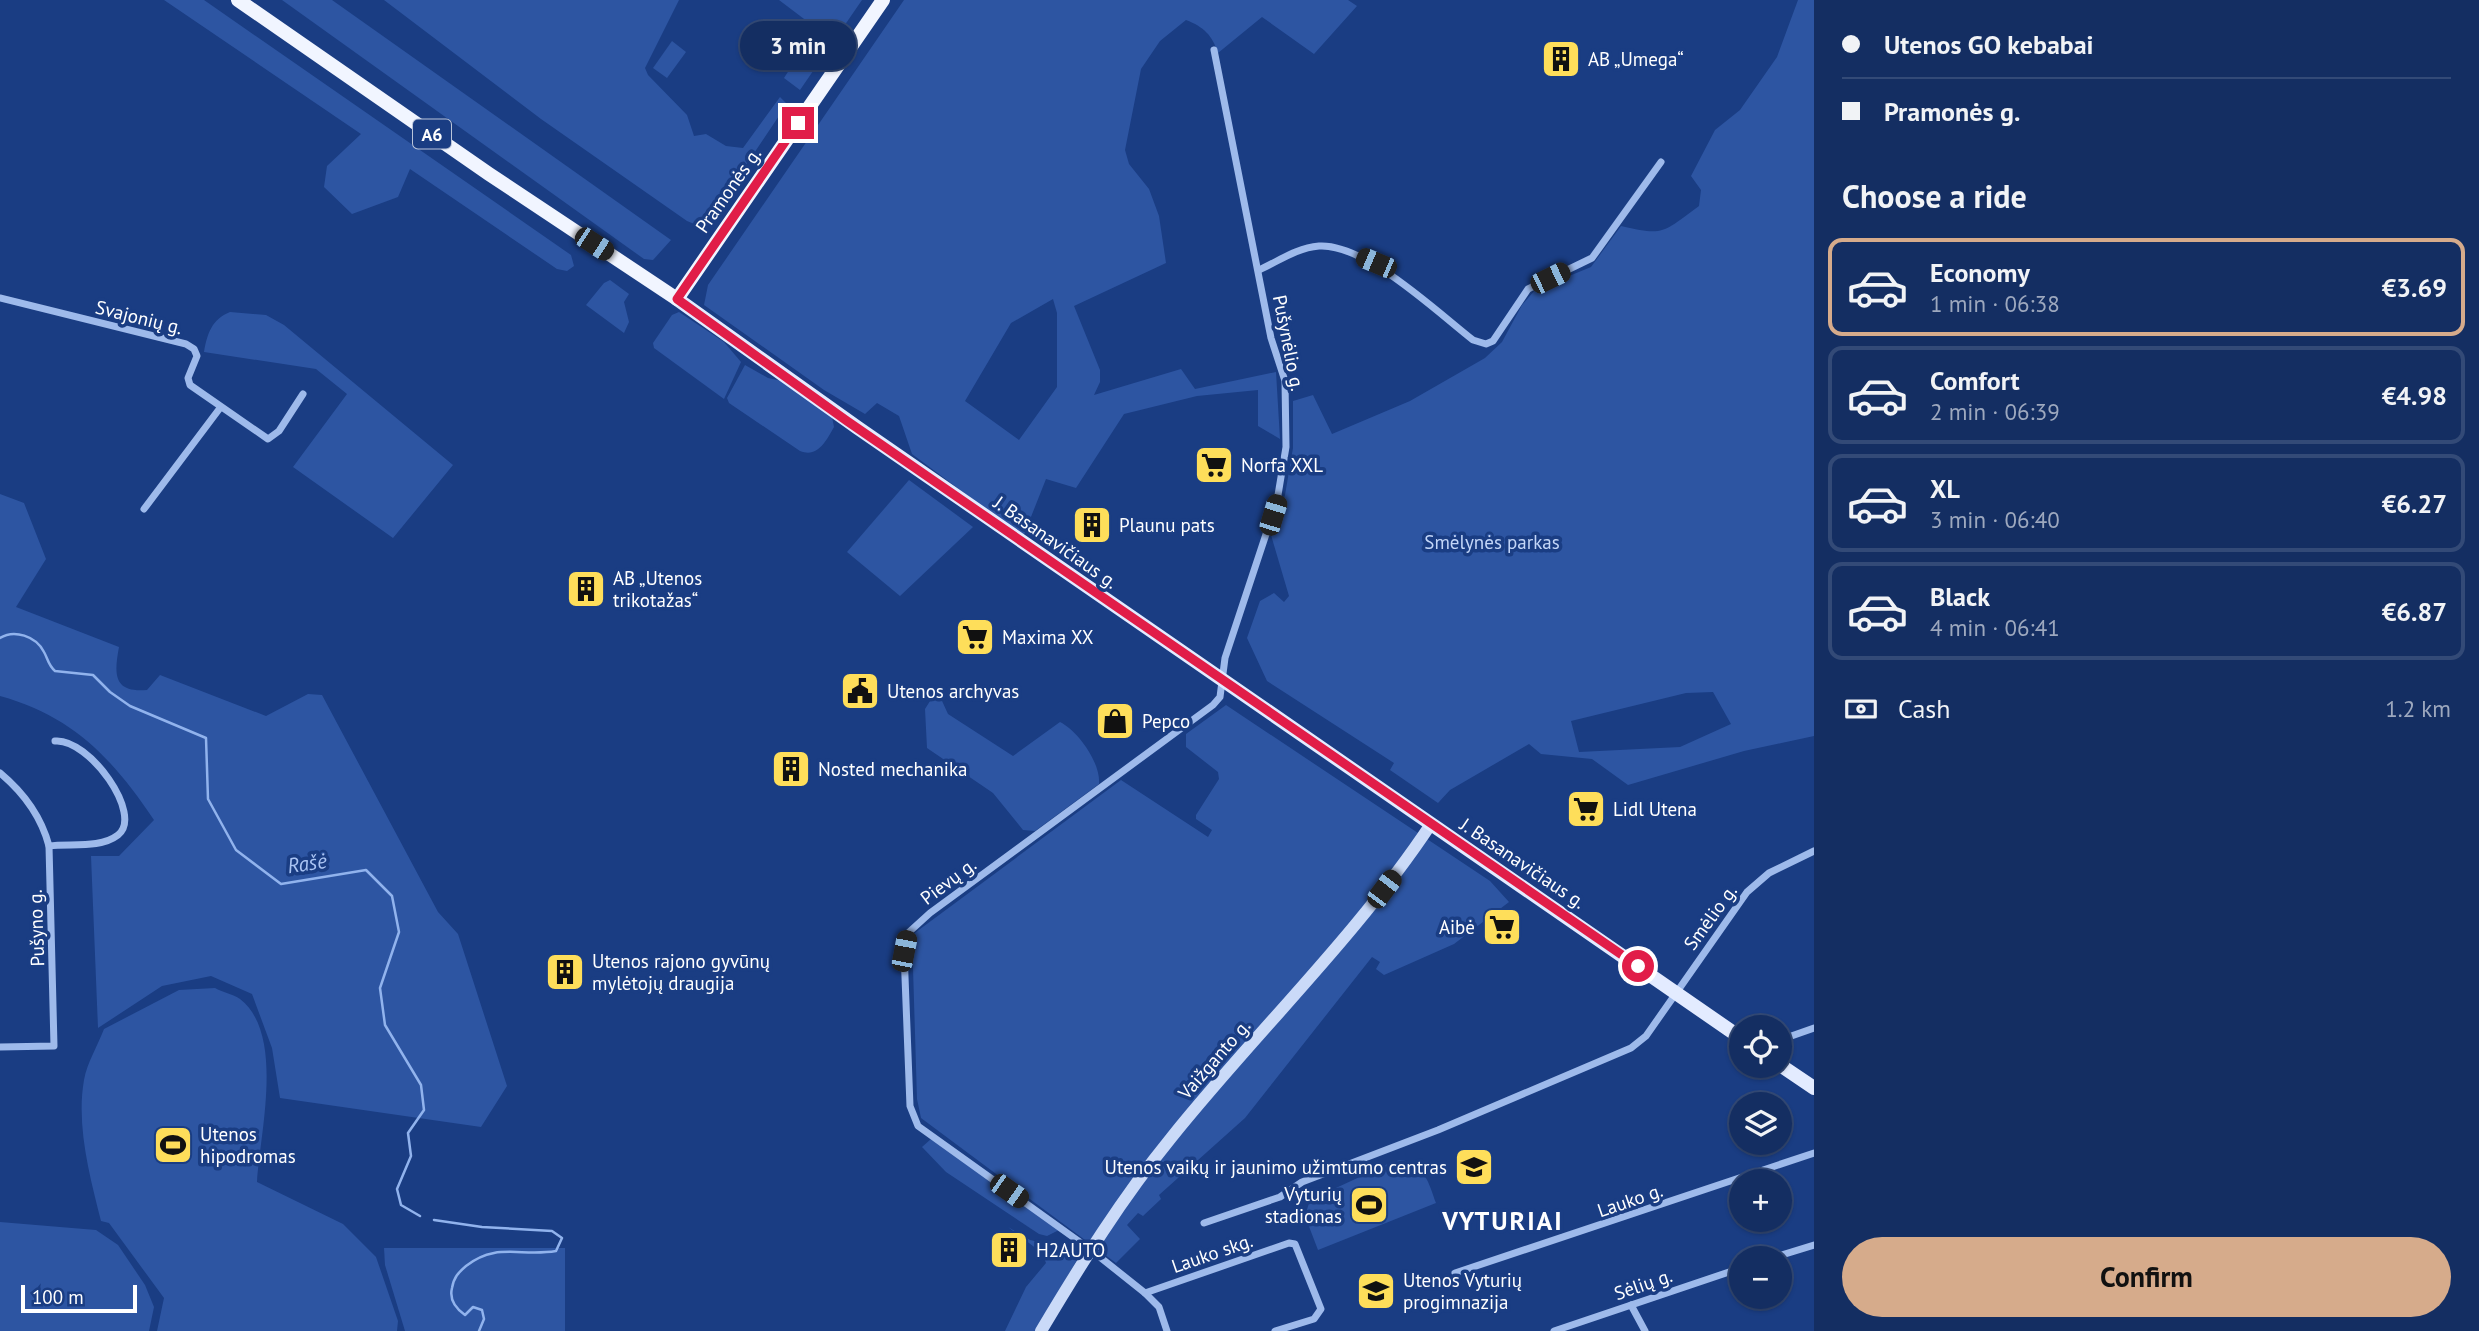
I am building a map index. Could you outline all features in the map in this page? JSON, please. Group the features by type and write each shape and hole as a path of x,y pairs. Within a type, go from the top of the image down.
{"highway":[{"name":"J. Basanavičiaus g.","path":"238,0 489,174 677,299"},
{"name":"Pramonės g.","path":"677,299 883,0"}],"main road":[{"name":"J. Basanavičiaus g.","path":"677,299 787,379 1729,1030"},
{"name":"Vaižganto g.","path":"1041,1331 1091,1250 1171,1137 1362,916 1431,824"},
{"path":"1792,1073 1814,1088"}],"street":[{"name":"Pušynėlio g.","path":"1214,50 1271,338 1285,381 1286,447 1277,501 1220,679"},
{"path":"1259,270 1301,249 1322,246 1353,254 1376,263 1473,340 1486,344 1493,341 1528,289 1592,258 1661,162"},
{"name":"Svajonių g.","path":"0,298 194,349 197,356 188,378 190,385 268,439 279,431 303,394"},
{"path":"144,509 220,408"},
{"name":"Pievų g.","path":"1091,1250 918,1126 910,1106 904,951 908,933 930,913 1213,705 1220,696 1220,679"},
{"path":"49,846 109,841 123,830 126,821 115,789 98,764 79,746 68,741 55,741"},
{"name":"Pušyno g.","path":"0,773 31,806 45,830 49,846 54,1045 0,1047"},
{"name":"Smėlio g.","path":"1204,1223 1280,1196 1302,1182 1438,1130 1631,1048 1646,1036 1747,892 1769,873 1814,851"},
{"path":"1792,1036 1814,1028"},
{"name":"Lauko g.","path":"1455,1273 1814,1153"},
{"name":"Lauko skg.","path":"1145,1293 1289,1242 1296,1244 1321,1309 1314,1319 1275,1331"},
{"path":"1792,1252 1814,1245"},
{"path":"1091,1250 1159,1307 1167,1331"},
{"name":"Sėlių g.","path":"1555,1331 1729,1272"},
{"path":"1631,1305 1646,1331"}],"green space":[{"path":"164,0 204,0 571,255 574,266 567,271 557,269 410,169 398,197 352,214 324,187 327,166 361,134"},
{"path":"282,0 332,0 671,240 653,260 644,259"},
{"path":"384,0 679,0 645,68 648,75 687,115 694,136 706,134 726,146 743,148 780,97 787,104 704,228 687,221 541,119"},
{"path":"779,0 862,0 800,90 784,78 816,28"},
{"path":"904,0 1348,0 1357,6 1314,54 1262,17 1218,53 1206,32 1186,20 1160,41 1141,69 1125,150 1129,164 1149,189 1159,216 1166,263 1074,306 1100,370 1100,382 1094,395 1181,369 1195,389 1276,372 1280,439 1258,426 1258,390 1197,396 1124,414 1076,488 1046,479 1023,537 912,454 899,416 877,403 865,414 824,390 704,305 708,285","holes":["1053,299 1057,313 1057,387 1019,440 965,401 1011,323"]},
{"name":"Smėlynės parkas","path":"1798,0 1814,0 1814,736 1744,751 1628,785 1592,759 1541,754 1529,744 1450,790 1438,803 1390,770 1394,763 1267,681 1247,638 1260,601 1274,593 1284,602 1289,596 1271,535 1285,495 1293,448 1293,401 1313,395 1332,434 1410,401 1485,358 1502,342 1522,305 1535,290 1591,267 1621,226 1647,231 1670,227 1699,206 1701,190 1691,176 1715,130 1740,110 1777,57","holes":["1713,692 1731,724 1680,747 1579,752 1571,721 1686,693"]},
{"path":"672,41 686,52 667,78 653,68"},
{"path":"610,280 629,294 624,302 629,322 624,333 586,305 604,283"},
{"path":"230,312 266,315 284,325 453,465 393,538 293,467 347,394 316,369 204,352 211,328"},
{"path":"679,312 724,342 741,362 724,399 654,348 653,343 672,315"},
{"path":"745,365 768,378 782,381 832,417 834,427 821,447 812,452 800,451 729,403 727,398"},
{"path":"909,480 973,527 900,596 847,552"},
{"path":"0,494 24,503 46,559 16,607 119,647 116,666 118,680 122,685 136,690 147,690 160,675 266,716 308,694 322,695 438,912 458,934 507,1086 481,1127 280,1098 272,1048 252,994 211,976 162,986 98,1028 91,856 119,856 154,820 107,759 89,743 49,715 0,696"},
{"path":"937,690 948,714 1013,756 1060,722 1067,726 1087,748 1099,776 1099,784 1035,831 1023,830 993,793 927,748 925,709"},
{"path":"1226,705 1490,881 1509,902 1454,944 1384,975 1376,969 1380,962 1372,957 1245,1118 1159,1195 1161,1199 1143,1216 1138,1213 1127,1225 1140,1239 1116,1263 921,1118 917,1099 912,935 1121,780 1208,837 1212,830 1196,819 1196,815 1219,779 1218,772 1186,747 1186,734"},
{"name":"Utenos hipodromas","path":"215,988 240,999 254,1015 262,1035 267,1085 257,1182 343,1224 376,1257 398,1321 397,1331 157,1331 164,1298 109,1223 101,1221 83,1133 84,1080 104,1029 179,990"},
{"path":"931,1139 1059,1230 1047,1236 1039,1234 946,1172 922,1147"},
{"name":"Vyturių stadionas","path":"1401,1160 1421,1170 1436,1203 1318,1250 1305,1216 1310,1200"},
{"path":"0,1222 96,1230 118,1245 145,1285 154,1307 149,1331 0,1331"},
{"path":"1008,1227 1030,1240 1062,1247 1073,1241 1078,1258 1036,1331 1005,1331 1026,1287 1046,1263 1042,1253"},
{"path":"384,1248 565,1248 565,1331 405,1331 385,1265"}],"waterway":[{"name":"Rašė","path":"0,638 12,634 30,638 40,646 55,671 93,675 110,692 130,706 206,738 208,799 236,850 281,884 366,870 392,896 399,932 380,988 385,1025 421,1085 424,1110 408,1133 411,1156 397,1189 401,1205 420,1216"},
{"name":"Rašė","path":"434,1220 482,1227 552,1231 562,1238 556,1251 488,1254 459,1273 453,1284 452,1300 465,1315 473,1307 482,1310 484,1319 479,1331"}],"place":[{"name":"AB „Umega“","path":"1561,59"},
{"name":"Norfa XXL","path":"1214,465"},
{"name":"Plaunu pats","path":"1092,525"},
{"name":"AB „Utenos trikotažas“","path":"586,589"},
{"name":"Maxima XX","path":"975,637"},
{"name":"Utenos archyvas","path":"860,691"},
{"name":"Pepco","path":"1115,721"},
{"name":"Nosted mechanika","path":"791,769"},
{"name":"Lidl Utena","path":"1586,809"},
{"name":"Aibė","path":"1502,927"},
{"name":"Utenos rajono gyvūnų mylėtojų draugija","path":"565,972"},
{"name":"Utenos hipodromas","path":"173,1145"},
{"name":"Utenos vaikų ir jaunimo užimtumo centras","path":"1474,1167"},
{"name":"Vyturių stadionas","path":"1369,1205"},
{"name":"H2AUTO","path":"1009,1250"},
{"name":"Utenos Vyturių progimnazija","path":"1376,1291"}],"district":[{"name":"VYTURIAI","path":"1503,1220"}],"route":[{"path":"798,123 677,299 847,421 1638,966"}]}
